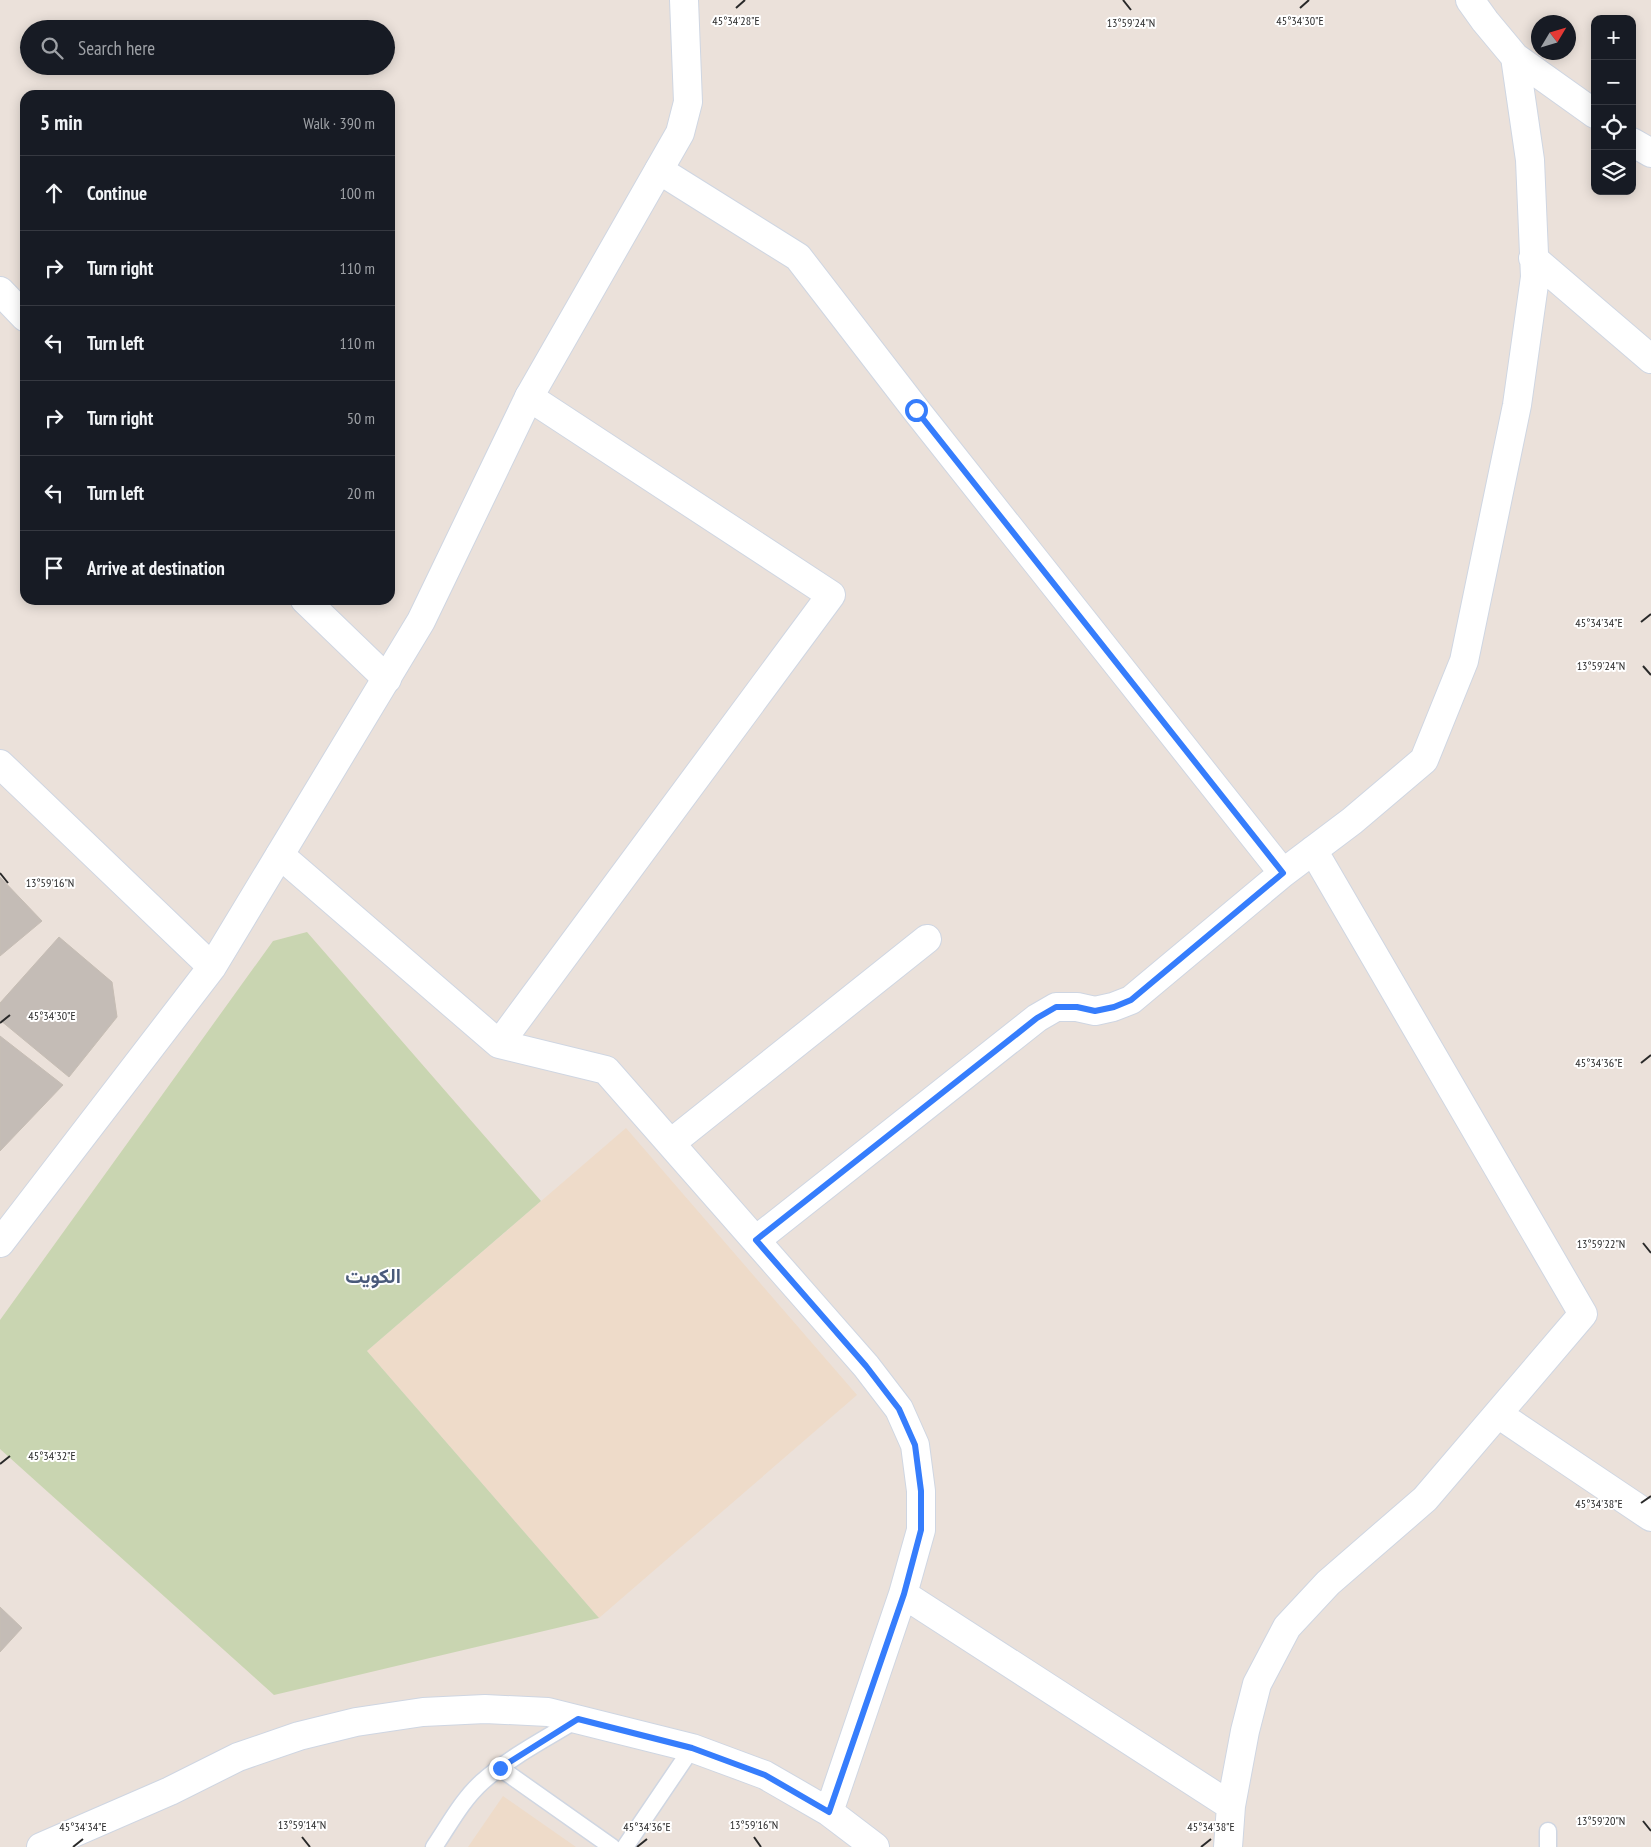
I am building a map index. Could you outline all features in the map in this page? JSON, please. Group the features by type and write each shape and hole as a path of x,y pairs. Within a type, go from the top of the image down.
{"street":[{"path":"0,1242 212,967 422,621 529,397 680,133 688,102 684,0"},
{"path":"1470,0 1515,57 1591,111"},
{"path":"756,1240 1037,1018 1056,1007 1077,1007 1095,1011 1114,1007 1131,1000 1283,873 1352,822 1424,760 1464,661 1517,405 1535,278 1530,160 1515,57"},
{"path":"1636,144 1651,153"},
{"path":"659,170 798,257 916,410 1283,873"},
{"path":"1533,258 1651,359"},
{"path":"0,291 20,312"},
{"path":"499,1044 832,596 529,397"},
{"path":"310,605 387,678"},
{"path":"0,764 212,967"},
{"path":"1228,1847 1231,1806 1245,1730 1257,1684 1287,1627 1328,1583 1425,1499 1583,1314 1313,850"},
{"path":"280,855 499,1044 606,1070 866,1366 899,1409 915,1445 921,1491 921,1530 904,1594 829,1812"},
{"path":"671,1143 927,940"},
{"path":"1498,1414 1651,1517"},
{"path":"904,1594 1231,1806"},
{"path":"41,1847 170,1792 238,1757 299,1736 347,1724 423,1712 485,1709 548,1712 692,1748 765,1775 829,1812 875,1847"}],"lane":[{"path":"434,1847 464,1802 481,1783 500,1768 578,1719"},
{"path":"625,1847 692,1748"},
{"path":"500,1768 612,1847"}],"shaded area":[{"path":"626,1128 857,1395 599,1618 367,1351"},
{"path":"503,1796 576,1847 468,1847"}],"green space":[{"path":"307,932 541,1201 367,1351 599,1618 274,1695 0,1449 0,1320 273,941"}],"building":[{"path":"0,877 42,921 0,956"},
{"path":"59,937 112,982 117,1017 69,1077 0,1020 0,1003"},
{"path":"0,1036 63,1085 0,1151"},
{"path":"0,1607 22,1628 0,1652"}],"district":[{"name":"الكويت","path":"373,1276"}],"route":[{"path":"500,1768 578,1719 692,1748 765,1775 829,1812 904,1594 921,1530 921,1491 915,1445 899,1409 866,1366 756,1240 1037,1018 1056,1007 1077,1007 1095,1011 1114,1007 1131,1000 1283,873 916,410"}]}
